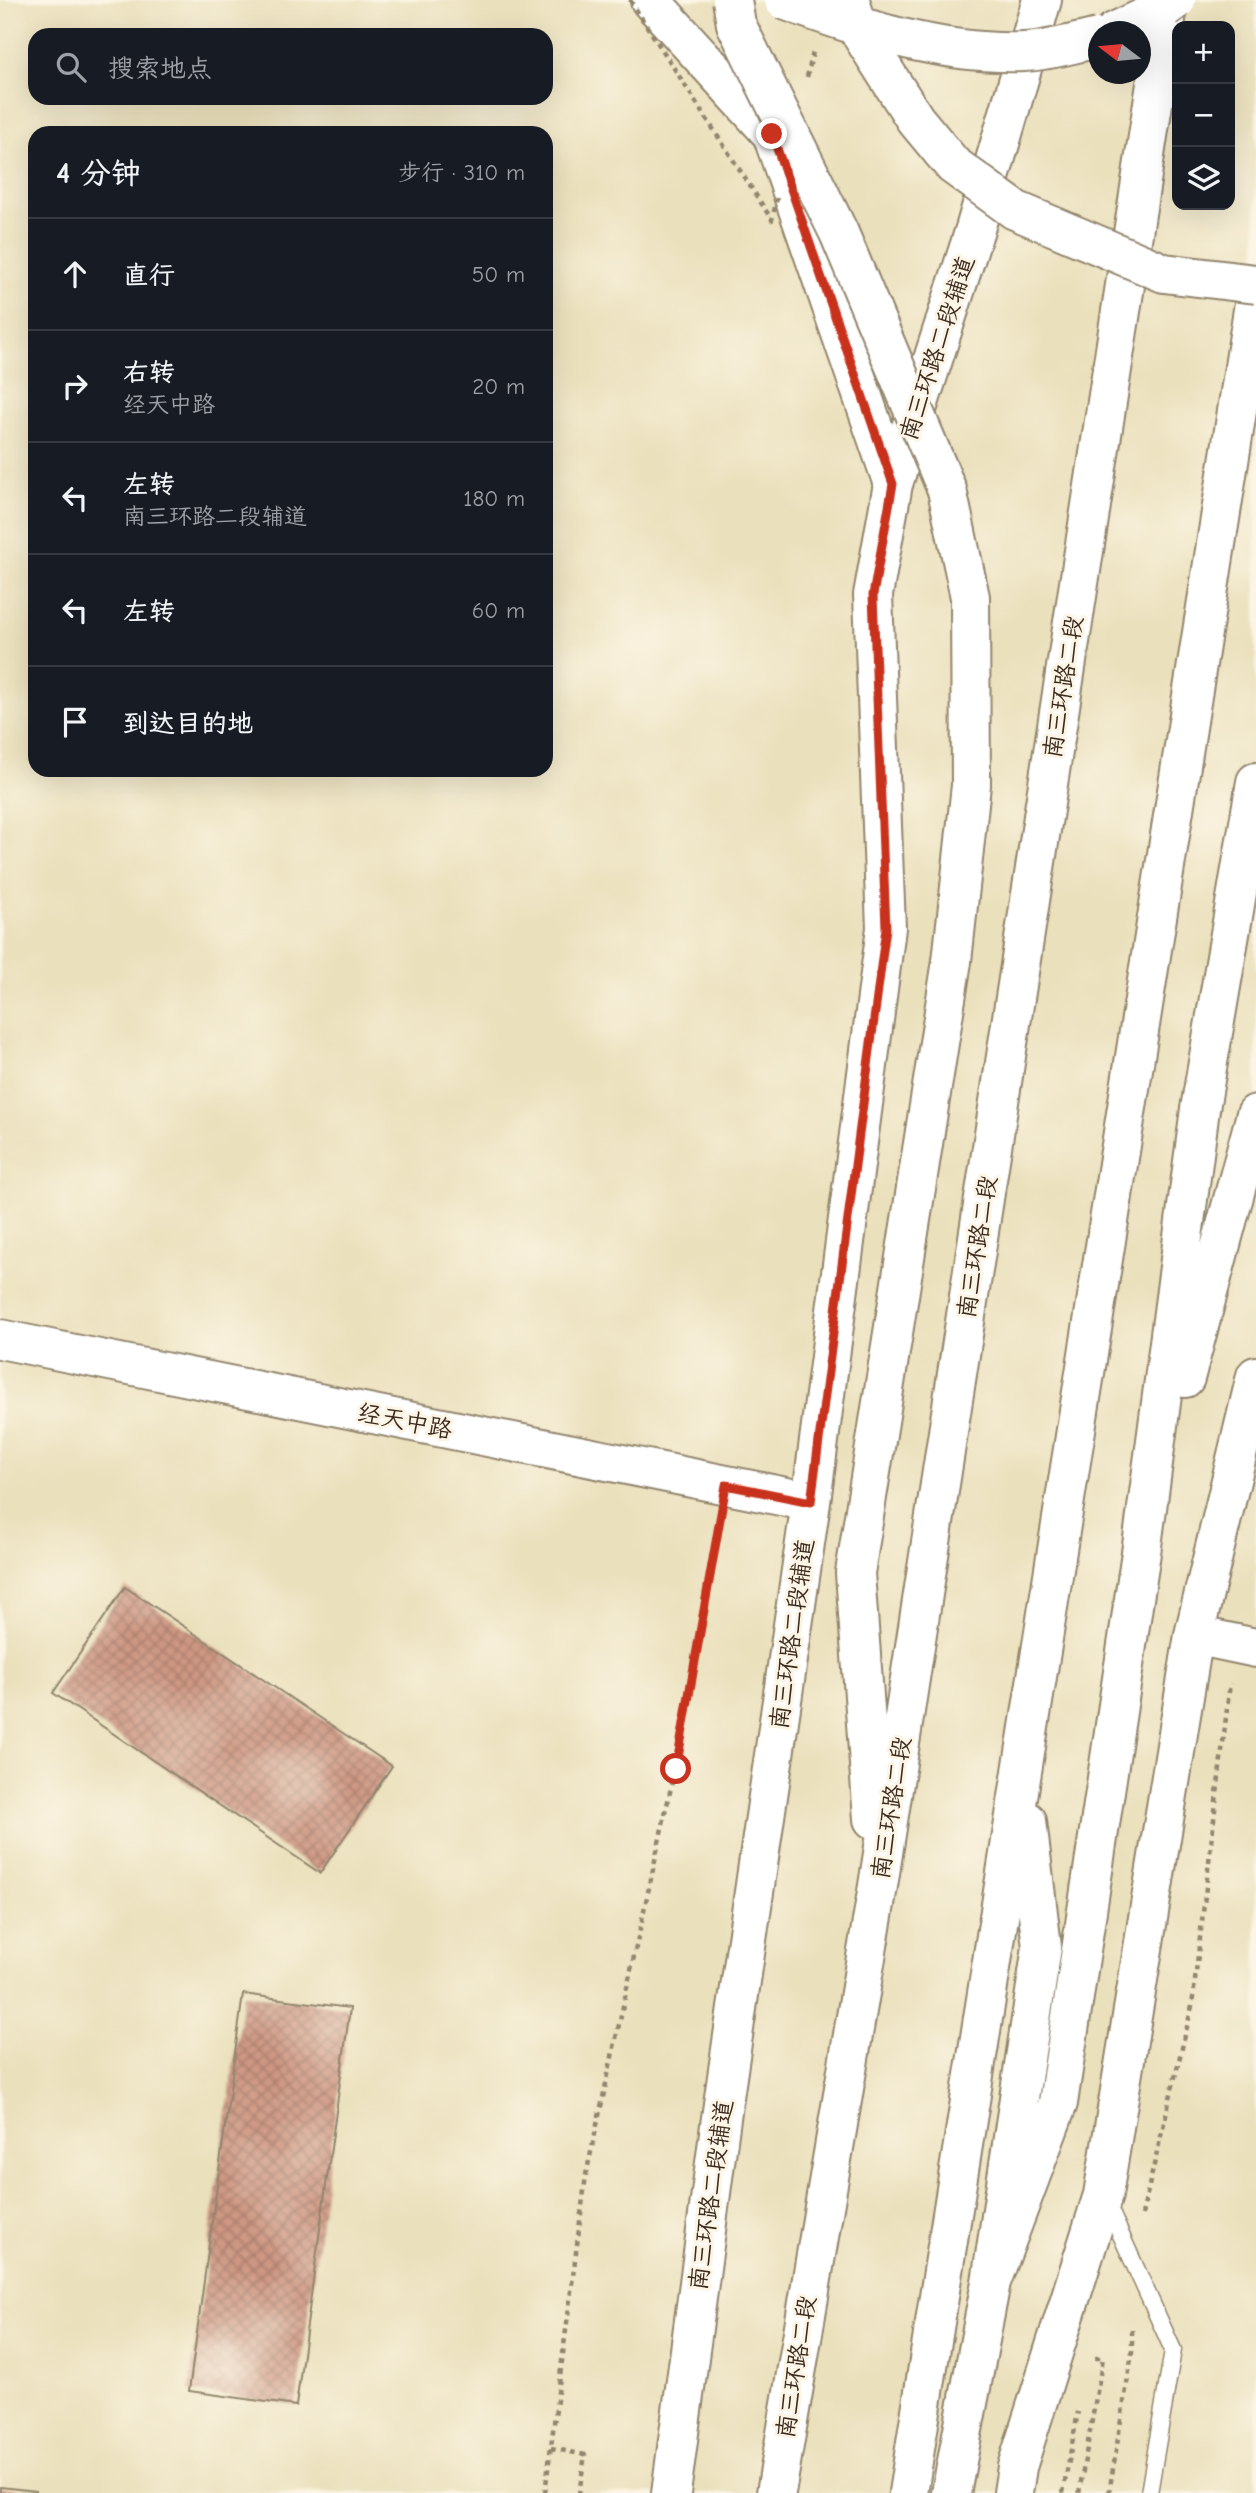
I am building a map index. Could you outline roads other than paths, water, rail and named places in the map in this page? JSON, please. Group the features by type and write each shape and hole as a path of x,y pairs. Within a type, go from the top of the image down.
{"main road":[{"path":"650,0 772,134 893,484"},
{"path":"732,0 736,24 839,233 947,490 970,597 971,785 953,961 855,1573 878,1886"},
{"path":"784,0 857,28 954,48 1026,52 1088,40"},
{"path":"850,0 859,31 915,119 953,165 1015,210 1164,273 1256,284"},
{"name":"南三环路二段辅道","path":"671,2493 721,2118 811,1502 886,928 873,595 893,484 975,229 1042,0"},
{"name":"南三环路二段","path":"776,2493 878,1886 1170,0"},
{"path":"1136,21 1177,0"},
{"path":"908,2493 1256,291"},
{"path":"991,2282 1058,2103 1142,1546 1200,1109 1256,782"},
{"path":"1142,1546 1256,1114"},
{"name":"经天中路","path":"0,1339 811,1502"},
{"path":"1013,2493 1017,2467 1103,2195 1194,1635 1256,1376"},
{"path":"1194,1635 1246,1646"},
{"path":"951,2493 991,2282 1042,1947 1022,1774"}],"lane":[{"path":"1103,2195 1173,2350 1149,2493"}]}
